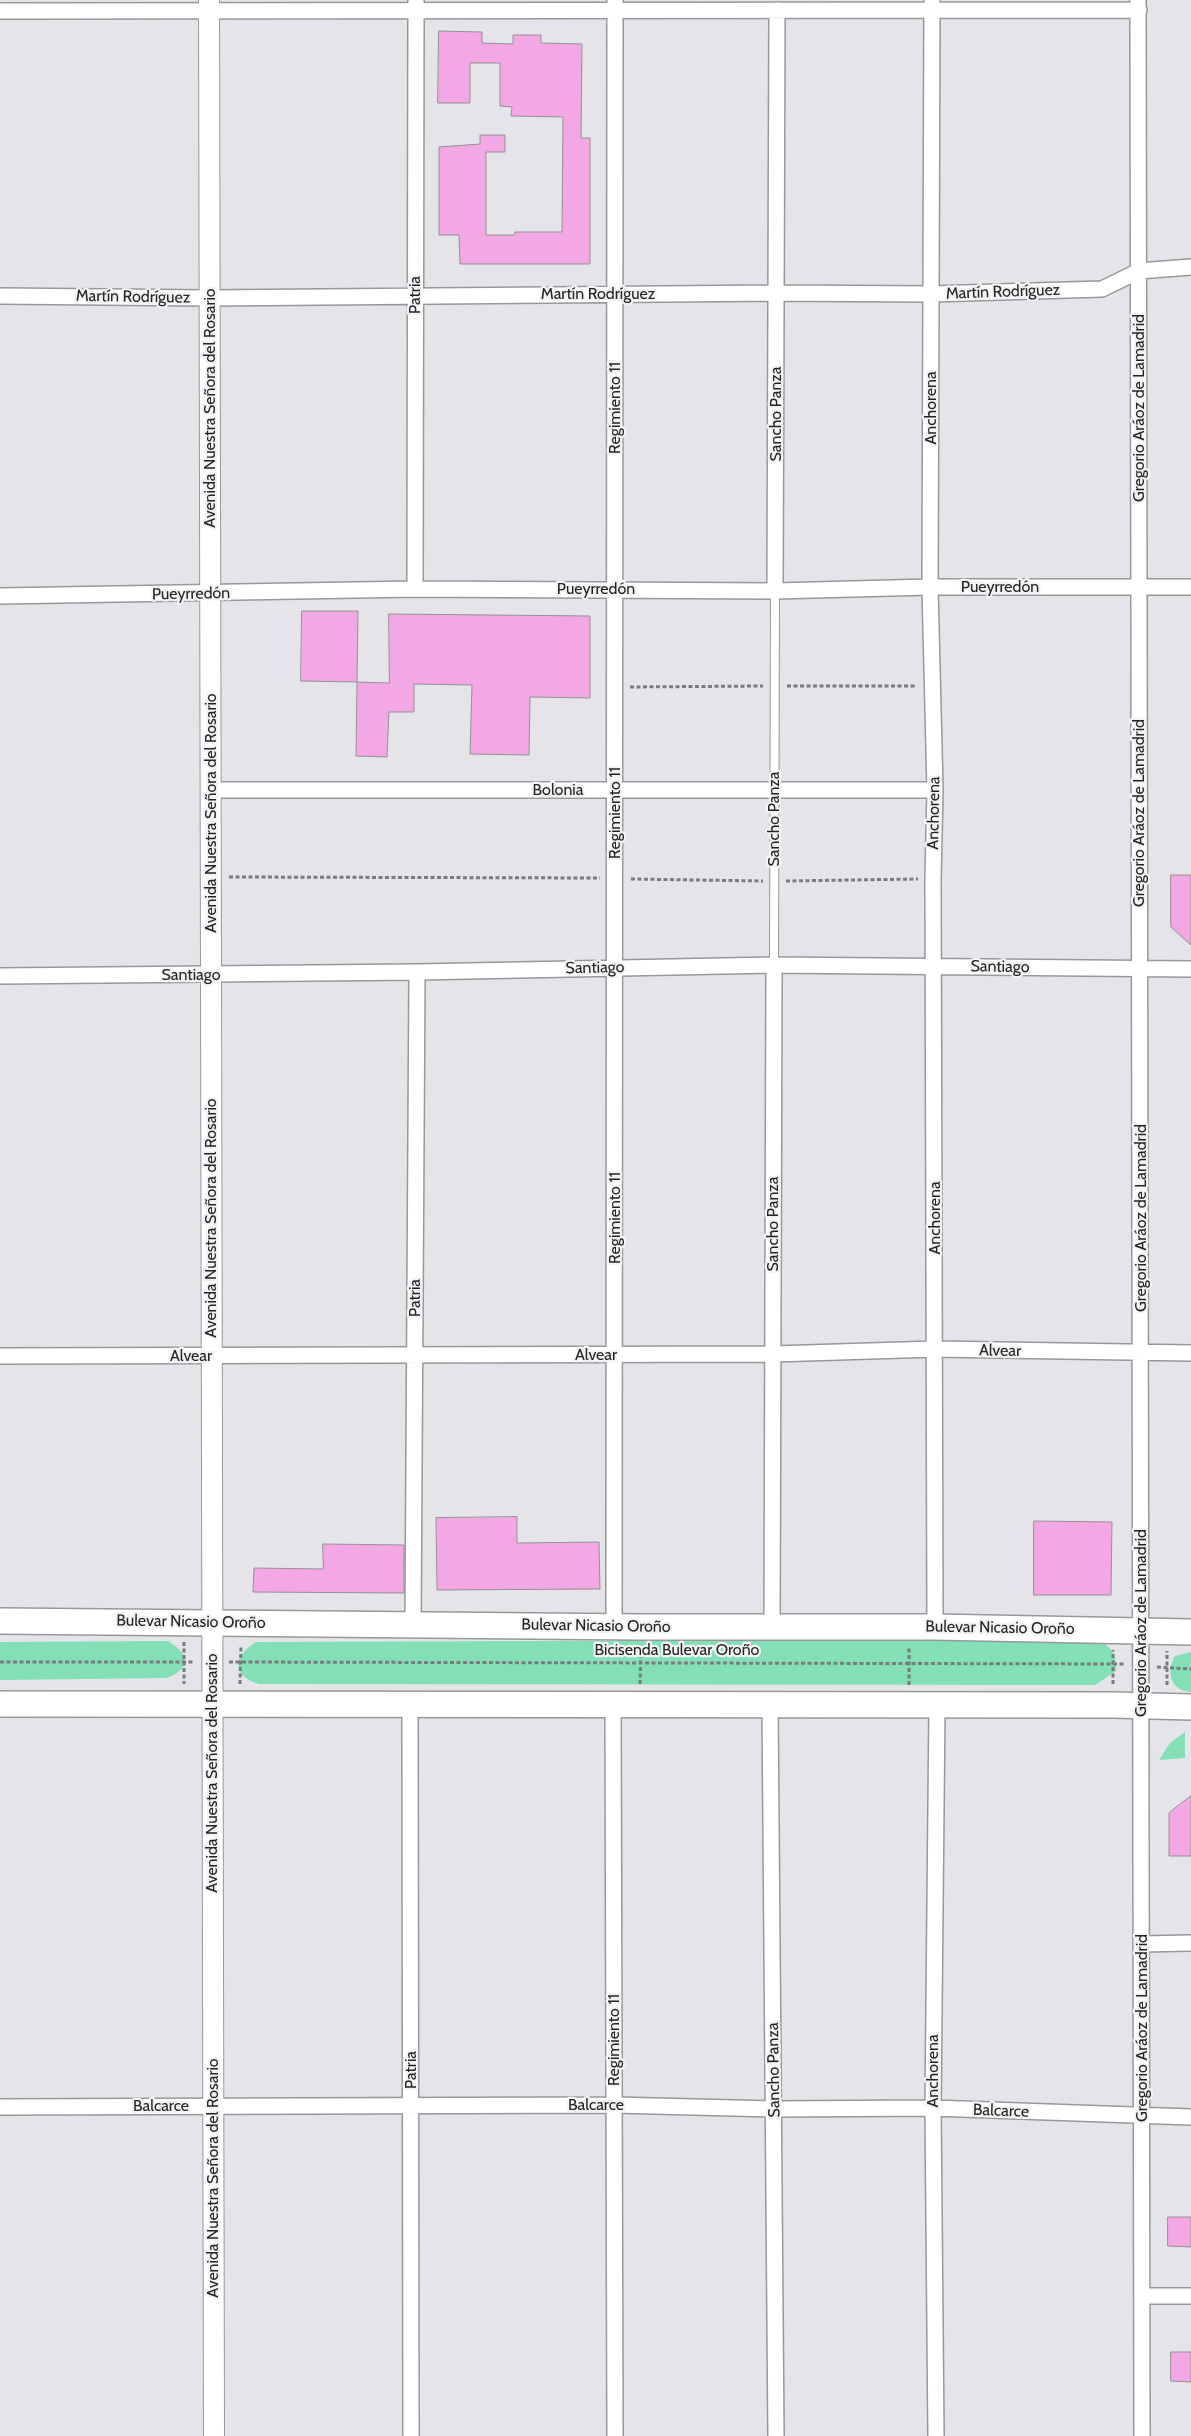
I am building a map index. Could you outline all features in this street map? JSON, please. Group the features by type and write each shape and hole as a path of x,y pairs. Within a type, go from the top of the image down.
{"main road":[{"name":"Bulevar Nicasio Oroño","path":"0,1620 641,1627 935,1627 1180,1631"},
{"path":"0,1704 770,1704 936,1706 1154,1705 1191,1707"}],"street":[{"path":"0,11 209,5 615,5 777,10 932,5 1138,5"},
{"name":"Avenida Nuestra Señora del Rosario","path":"209,5 214,2436"},
{"name":"Patria","path":"415,589 416,5"},
{"name":"Regimiento 11","path":"614,1626 615,5"},
{"name":"Anchorena","path":"932,5 930,587 935,790 933,879 936,1349 935,1627"},
{"name":"Gregorio Aráoz de Lamadrid","path":"1138,5 1141,1631 1154,1705 1142,1944 1142,2436"},
{"name":"Sancho Panza","path":"775,591 777,10"},
{"name":"Martín Rodríguez","path":"0,296 210,298 415,295 931,294 1102,289 1139,271 1191,267"},
{"name":"Pueyrredón","path":"0,596 415,589 775,591 930,587 1191,588"},
{"name":"Bolonia","path":"210,790 935,790"},
{"name":"Sancho Panza","path":"772,1627 774,965"},
{"name":"Santiago","path":"0,976 211,975 774,965 1191,969"},
{"name":"Patria","path":"413,1625 417,972"},
{"name":"Alvear","path":"0,1356 773,1354 936,1349 1191,1354"},
{"name":"Patria","path":"410,1704 411,2436"},
{"name":"Regimiento 11","path":"613,1704 615,2436"},
{"name":"Sancho Panza","path":"770,1704 776,2436"},
{"name":"Anchorena","path":"936,1706 933,2108 936,2436"},
{"path":"1142,1944 1191,1943"},
{"name":"Balcarce","path":"0,2107 411,2104 614,2105 774,2109 933,2108 1142,2117 1191,2117"},
{"path":"1142,2296 1191,2296"}],"lane":[{"name":"Sancho Panza","path":"774,965 775,591"}],"path":[{"path":"210,877 615,878 774,881 933,879"},
{"path":"184,1621 184,1704"},
{"path":"240,1704 241,1623"},
{"path":"640,1704 641,1627"},
{"path":"908,1705 910,1627"},
{"path":"1112,1705 1114,1630"},
{"path":"1154,1705 1180,1631"},
{"path":"0,1662 184,1662"},
{"name":"Bicisenda Bulevar Oroño","path":"240,1662 1113,1663"},
{"path":"1167,1667 1191,1669"}],"green space":[{"path":"1098,1639 1113,1652 1116,1660 1116,1671 1095,1685 259,1684 243,1676 238,1665 243,1653 256,1642"},
{"path":"168,1641 181,1651 185,1661 181,1670 167,1678 0,1680 0,1642"},
{"path":"1191,1652 1191,1692 1184,1691 1174,1684 1171,1668 1175,1656"},
{"path":"1185,1732 1185,1758 1159,1760 1170,1743"}],"building":[{"path":"439,31 482,32 482,43 513,44 513,35 541,35 541,43 582,44 581,138 590,138 590,264 460,264 459,235 439,235 439,147 480,144 480,135 505,135 505,152 486,152 486,235 514,235 515,232 562,232 563,117 511,116 512,107 500,106 500,63 470,63 470,103 438,103"},
{"path":"302,611 358,611 357,682 301,681"},
{"path":"389,614 590,616 590,698 530,697 529,755 470,754 472,685 414,684 414,712 389,712 387,757 356,756 357,682 389,683"},
{"path":"1171,875 1191,875 1191,945 1171,927"},
{"path":"517,1517 517,1543 599,1542 600,1589 437,1590 436,1518"},
{"path":"1034,1521 1112,1522 1111,1595 1034,1595"},
{"path":"323,1544 404,1545 404,1593 253,1592 254,1568 323,1569"},
{"path":"1191,1796 1191,1856 1169,1856 1169,1813"},
{"path":"1168,2217 1191,2217 1191,2247 1168,2246"},
{"path":"1171,2352 1191,2352 1191,2382 1171,2381"}]}
